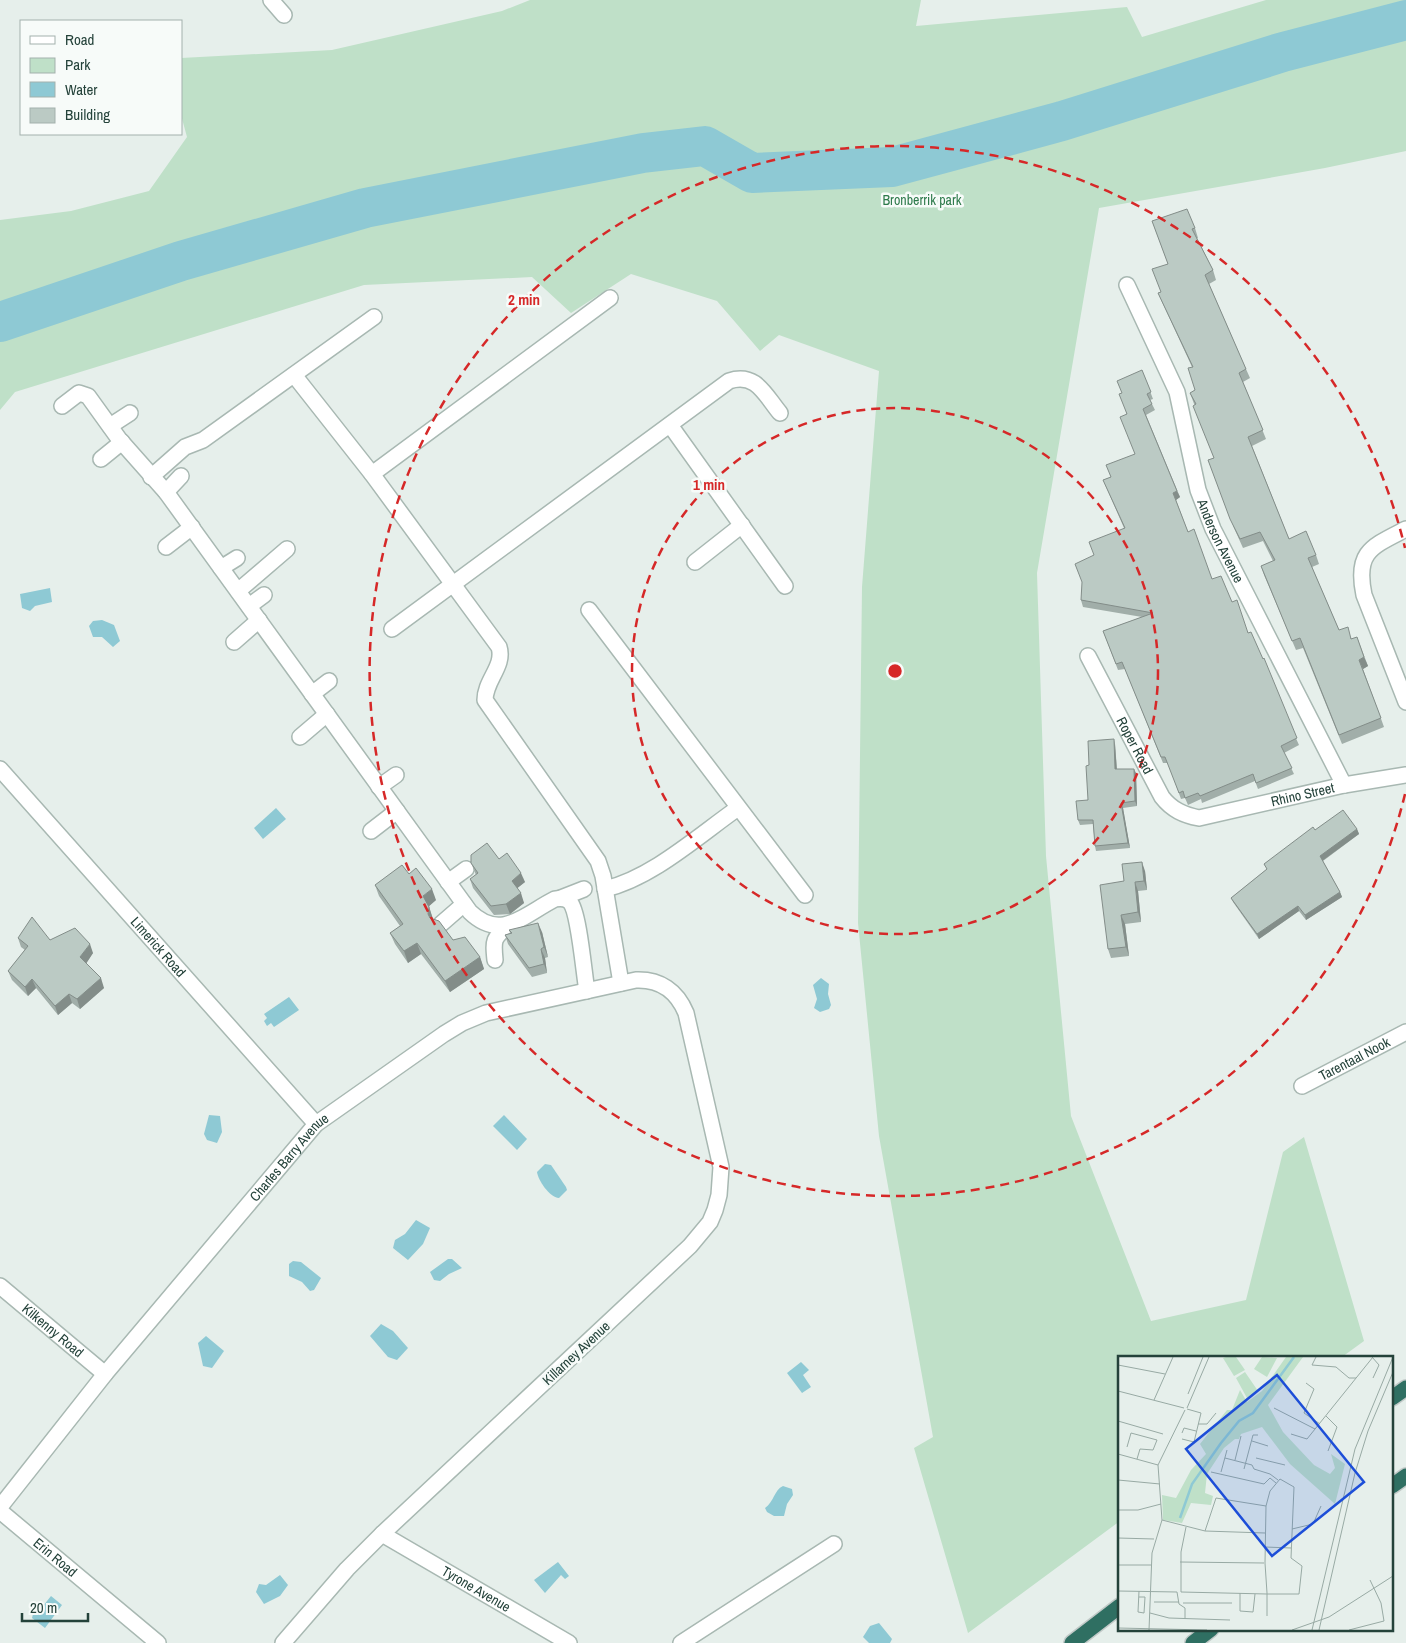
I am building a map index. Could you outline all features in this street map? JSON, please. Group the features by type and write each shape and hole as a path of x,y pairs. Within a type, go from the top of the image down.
{"highway":[{"path":"1394,1397 1406,1388"},
{"path":"1394,1485 1406,1476"},
{"path":"1072,1643 1118,1608"},
{"path":"1193,1643 1210,1630"}],"street":[{"path":"271,0 284,15"},
{"name":"Anderson Avenue","path":"1127,285 1177,392 1198,490 1213,529 1344,785"},
{"path":"372,474 610,298"},
{"path":"151,476 185,447 203,440 374,317"},
{"path":"294,375 372,474 499,647 500,661 487,683 485,700 598,861 604,883 621,984"},
{"path":"392,629 729,381 737,378 747,378 754,382 780,413"},
{"path":"62,406 79,394 88,396 122,442 166,492 192,527 464,904 476,918 487,924 499,927 509,925"},
{"path":"110,426 130,413"},
{"path":"670,425 785,586"},
{"path":"101,460 122,442"},
{"path":"166,492 182,476"},
{"path":"695,562 742,525"},
{"path":"166,547 192,527"},
{"path":"1406,529 1370,549 1361,567 1361,578 1364,595 1406,702"},
{"path":"238,591 287,549"},
{"path":"222,568 237,558"},
{"path":"249,606 264,595"},
{"path":"589,610 805,895"},
{"path":"234,642 258,620"},
{"name":"Roper Road","path":"1088,656 1162,797 1178,812 1199,818"},
{"path":"312,694 329,681"},
{"path":"300,737 327,714"},
{"name":"Limerick Road","path":"0,769 316,1124"},
{"path":"379,787 396,775"},
{"name":"Rhino Street","path":"1199,818 1344,785 1406,775"},
{"path":"604,883 624,885 649,871 738,808"},
{"path":"370,831 397,811"},
{"path":"448,882 466,869"},
{"path":"495,960 493,946 496,935 539,907 584,890"},
{"path":"561,898 569,901 574,909 587,991"},
{"path":"441,924 464,904"},
{"name":"Charles Barry Avenue","path":"0,1506 105,1374 316,1124 462,1023 486,1013 636,980 654,981 671,990 682,1003"},
{"name":"Killarney Avenue","path":"283,1643 347,1569 382,1534 690,1246 710,1222 719,1196 721,1167 697,1056 682,1003"},
{"name":"Tarentaal Nook","path":"1302,1086 1406,1032"},
{"name":"Kilkenny Road","path":"0,1286 105,1374"},
{"name":"Erin Road","path":"0,1510 158,1643"},
{"name":"Tyrone Avenue","path":"382,1534 569,1643"},
{"path":"681,1643 834,1544"}],"green space":[{"name":"Bronberrik park","path":"530,0 921,0 916,26 1127,7 1142,37 1266,0 1406,0 1406,151 1325,168 1099,208 1037,573 1046,856 1071,1116 1151,1321 1246,1300 1283,1152 1304,1137 1364,1341 1343,1356 1118,1356 1118,1522 968,1633 914,1448 933,1437 879,1136 858,923 862,587 879,371 779,335 760,351 717,301 631,274 571,313 532,277 364,285 15,392 0,410 0,220 71,211 149,191 187,137 182,119 182,58 332,50 502,11"}],"water":[{"path":"50,588 52,602 35,606 30,611 22,608 20,594"},
{"path":"102,620 114,625 120,641 113,647 102,637 93,637 89,626 93,621"},
{"path":"276,808 286,819 263,839 254,828"},
{"path":"821,978 829,984 828,994 831,1005 829,1009 820,1012 814,1008 817,999 813,985"},
{"path":"289,997 299,1010 274,1027 271,1023 267,1026 264,1021 267,1018 264,1014"},
{"path":"209,1115 220,1116 222,1132 217,1143 207,1140 204,1134"},
{"path":"504,1115 527,1139 517,1150 493,1126"},
{"path":"545,1164 551,1165 566,1187 567,1190 559,1198 551,1195 538,1175 537,1172"},
{"path":"416,1220 430,1228 423,1244 408,1260 393,1248 395,1240 405,1234"},
{"path":"448,1259 452,1259 462,1268 440,1281 434,1280 430,1272"},
{"path":"293,1261 301,1262 321,1278 314,1290 310,1291 302,1282 289,1276 289,1264"},
{"path":"381,1324 393,1331 408,1348 397,1360 388,1357 370,1336"},
{"path":"206,1336 224,1351 212,1368 203,1366 198,1343"},
{"path":"801,1362 809,1370 803,1375 811,1387 802,1393 787,1373"},
{"path":"783,1486 792,1489 793,1495 787,1504 784,1516 774,1516 767,1512 765,1508"},
{"path":"558,1562 569,1576 565,1579 561,1575 545,1593 534,1580"},
{"path":"280,1575 288,1585 280,1596 264,1604 256,1592 259,1584 266,1585"},
{"path":"51,1596 62,1605 45,1628 32,1618 34,1610 43,1606"},
{"path":"879,1623 892,1639 890,1643 869,1643 863,1637 870,1626"}],"building":[{"path":"1187,209 1195,228 1192,229 1213,270 1205,275 1246,369 1239,373 1263,430 1248,437 1289,539 1306,531 1316,555 1308,558 1339,630 1348,627 1351,639 1357,637 1364,657 1359,660 1381,718 1339,735 1300,638 1292,641 1261,566 1275,560 1260,532 1240,539 1230,519 1208,460 1214,458 1193,406 1196,404 1190,393 1195,390 1188,368 1193,367 1158,293 1161,292 1152,269 1168,264 1152,221"},
{"path":"1142,370 1151,392 1147,394 1152,404 1143,409 1177,491 1173,493 1188,532 1194,529 1212,579 1221,576 1232,602 1237,600 1248,633 1251,632 1264,658 1297,738 1281,746 1292,768 1256,783 1253,774 1200,796 1198,793 1185,798 1183,791 1179,793 1165,757 1161,757 1122,662 1116,664 1103,631 1153,613 1081,600 1082,582 1075,564 1094,555 1089,542 1125,528 1103,480 1111,477 1106,465 1135,454 1120,417 1127,414 1119,394 1122,393 1117,381"},
{"path":"1114,739 1115,769 1134,769 1135,801 1121,803 1128,843 1095,846 1093,820 1078,820 1076,801 1088,800 1086,766 1089,765 1088,741"},
{"path":"1343,810 1357,829 1320,856 1340,892 1305,915 1298,906 1257,934 1231,898 1267,869 1264,864 1313,827 1315,830"},
{"path":"487,843 499,859 507,853 521,873 512,881 521,893 506,904 491,906 470,879 478,873 471,863 471,855"},
{"path":"1142,862 1144,881 1135,882 1138,912 1121,915 1126,947 1108,949 1100,885 1124,881 1122,864"},
{"path":"402,865 409,874 416,868 432,889 423,896 429,907 428,914 430,918 439,921 453,940 465,937 480,957 445,981 417,943 404,951 390,933 403,924 375,885"},
{"path":"32,917 50,940 75,928 90,944 80,957 101,978 77,999 69,994 55,1006 32,979 25,987 8,971 28,946 18,938"},
{"path":"538,923 544,947 541,949 544,964 529,968 505,935 512,933 509,930"}],"waterway":[{"path":"0,322 181,261 365,208 643,153 705,146 752,173 892,167 1062,121 1283,52 1406,20"}]}
